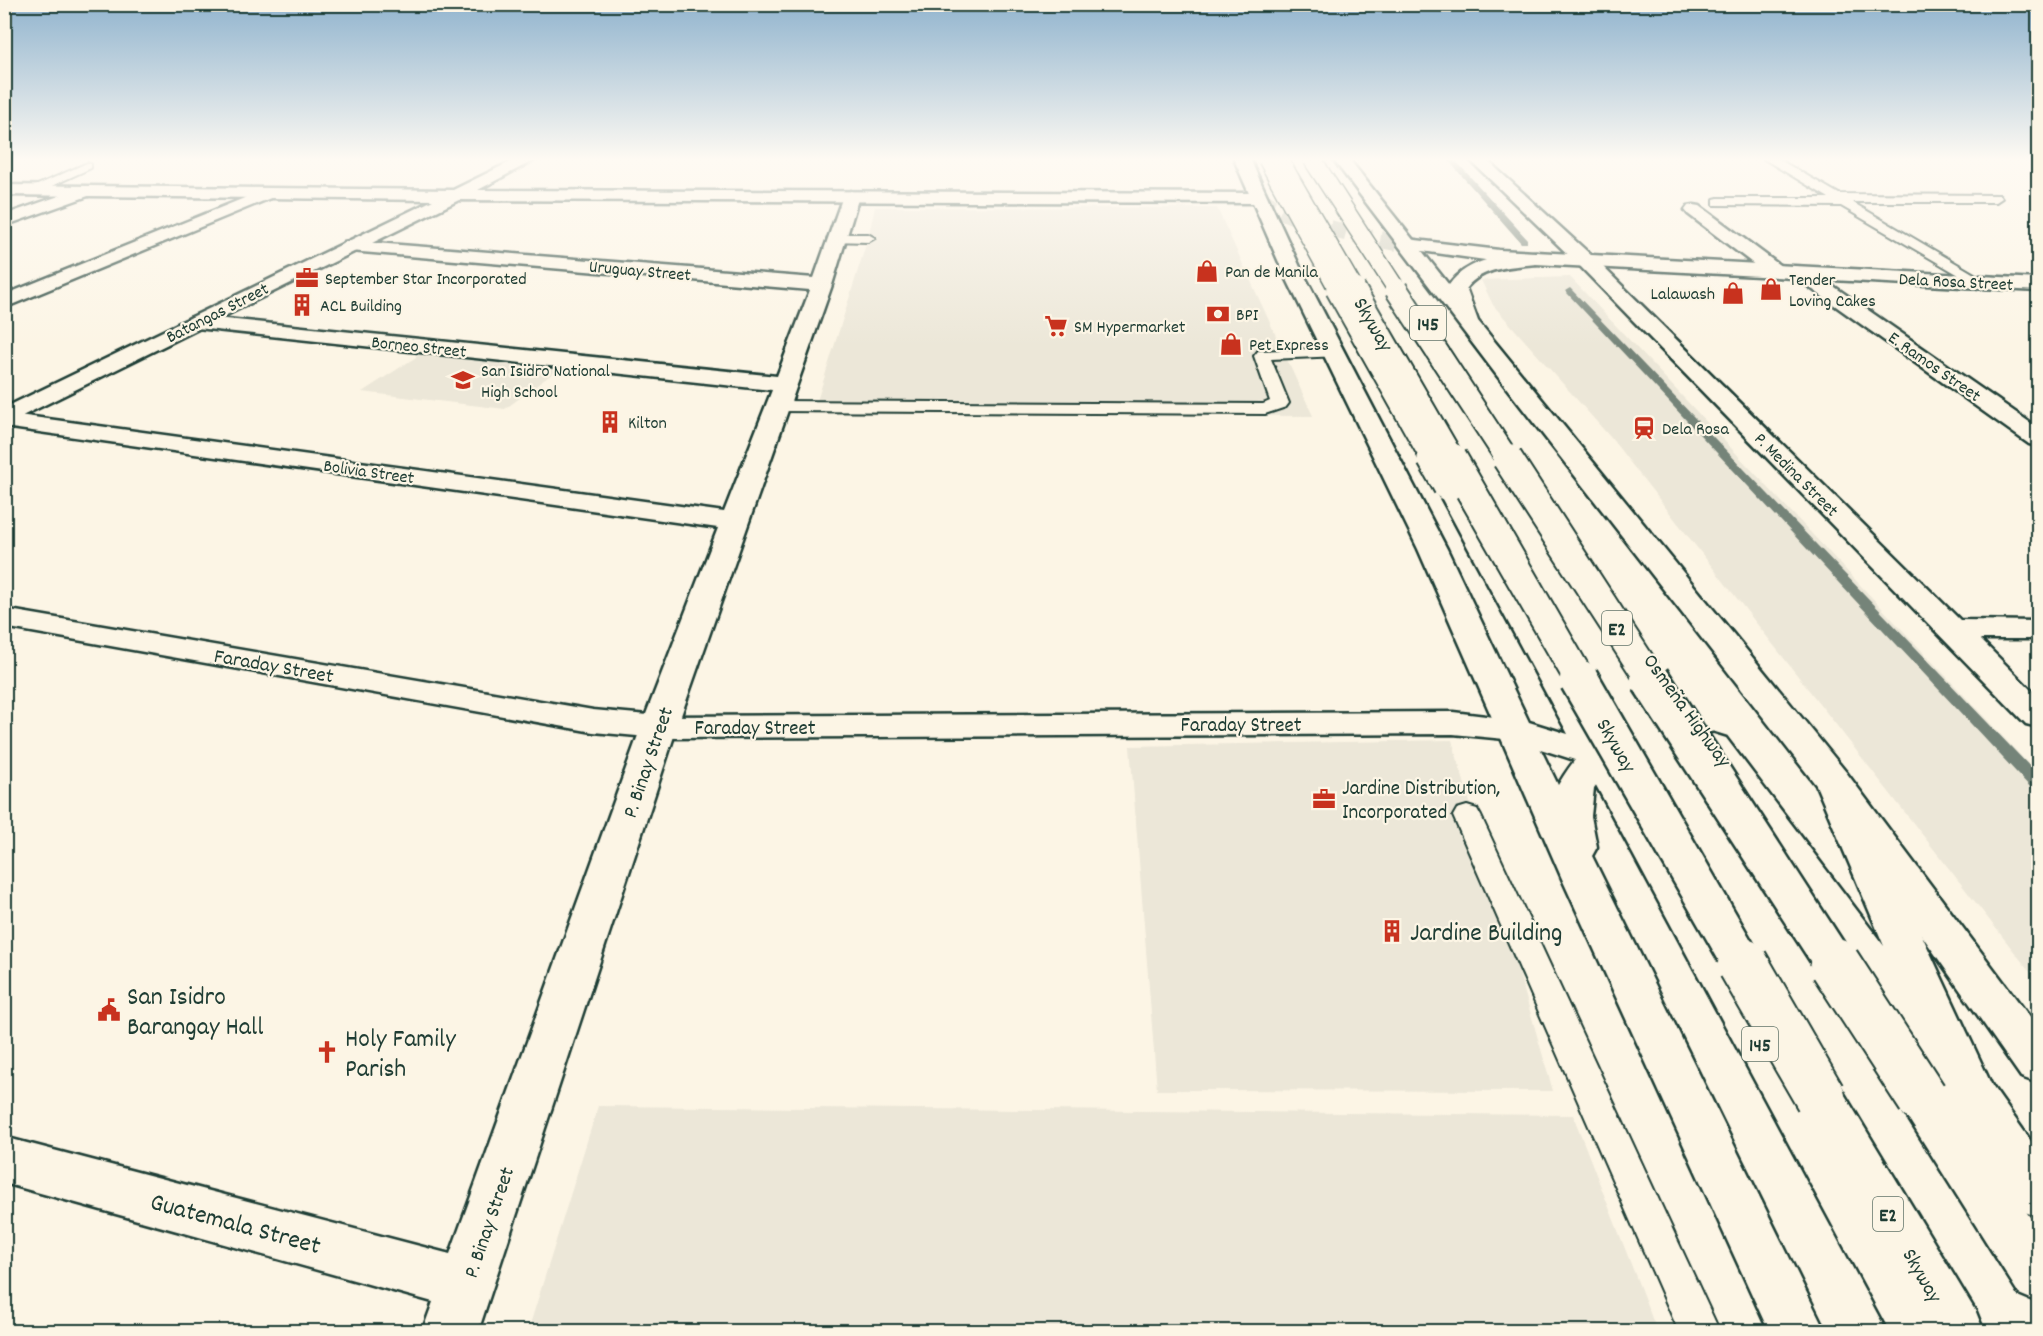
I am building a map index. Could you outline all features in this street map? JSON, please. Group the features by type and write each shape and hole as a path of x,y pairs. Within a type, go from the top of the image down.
{"main road":[{"path":"4,302 200,221"},
{"name":"Batangas Street","path":"4,419 400,221"},
{"name":"P. Binay Street","path":"450,1332 659,727 822,285 843,221"},
{"path":"1269,221 1485,659 1583,881 1798,1332"},
{"name":"145","path":"1301,221 1921,1332"},
{"name":"Skyway","path":"1315,221 1956,1332"},
{"name":"Osmeña Highway","path":"1360,221 1673,692 1974,1100 2038,1193"},
{"name":"Skyway","path":"1373,221 2038,1275"},
{"name":"Osmeña Highway","path":"1388,221 1833,781 1974,1100"},
{"name":"P. Medina Street","path":"1544,221 1586,261 2038,717"},
{"path":"1709,221 1775,271"},
{"name":"Dela Rosa Street","path":"1407,244 1490,255 1536,258 2038,285"},
{"name":"Uruguay Street","path":"350,246 822,285"},
{"path":"1468,322 1456,288 1463,278 1474,270 1490,265 1536,258"},
{"name":"E. Ramos Street","path":"1802,273 2038,439"},
{"name":"Borneo Street","path":"197,322 780,395"},
{"name":"Bolivia Street","path":"4,419 734,522"},
{"name":"Faraday Street","path":"4,618 581,719 659,727 1453,723 1515,729"},
{"path":"1951,629 2038,630"},
{"path":"1515,729 1600,756 1575,786 1572,816 1583,881"},
{"path":"1833,781 2038,1063"},
{"name":"Guatemala Street","path":"4,1160 467,1285"}],"lane":[{"path":"1877,221 1981,282"},
{"path":"837,238 868,238"},
{"path":"780,395 1265,409 1280,403 1264,354 1334,353"},
{"path":"1467,816 1700,1332"}],"shaded area":[{"name":"SM Hypermarket","path":"872,221 1223,221 1313,416 813,414"},
{"path":"1570,277 2038,774 2038,982 1611,438 1493,305 1481,280"},
{"name":"San Isidro National High School","path":"424,352 560,368 505,409 362,392"},
{"path":"1452,740 1553,1091 1157,1090 1130,746"},
{"path":"598,1106 1573,1115 1657,1331 528,1331"}],"waterway":[{"path":"1506,221 1524,241"},
{"path":"1570,291 2038,785"}],"tunnel":[{"path":"1307,221 1407,244"}],"place":[{"name":"Pan de Manila","path":"1207,271"},
{"name":"September Star Incorporated","path":"307,278"},
{"name":"Tender Loving Cakes","path":"1771,289"},
{"name":"Lalawash","path":"1733,293"},
{"name":"ACL Building","path":"302,305"},
{"name":"BPI","path":"1218,314"},
{"name":"SM Hypermarket","path":"1056,326"},
{"name":"Pet Express","path":"1231,344"},
{"name":"San Isidro National High School","path":"463,380"},
{"name":"Kilton","path":"610,422"},
{"name":"Dela Rosa","path":"1644,428"},
{"name":"Jardine Distribution, Incorporated","path":"1324,799"},
{"name":"Jardine Building","path":"1392,931"},
{"name":"San Isidro Barangay Hall","path":"109,1010"},
{"name":"Holy Family Parish","path":"327,1052"}]}
